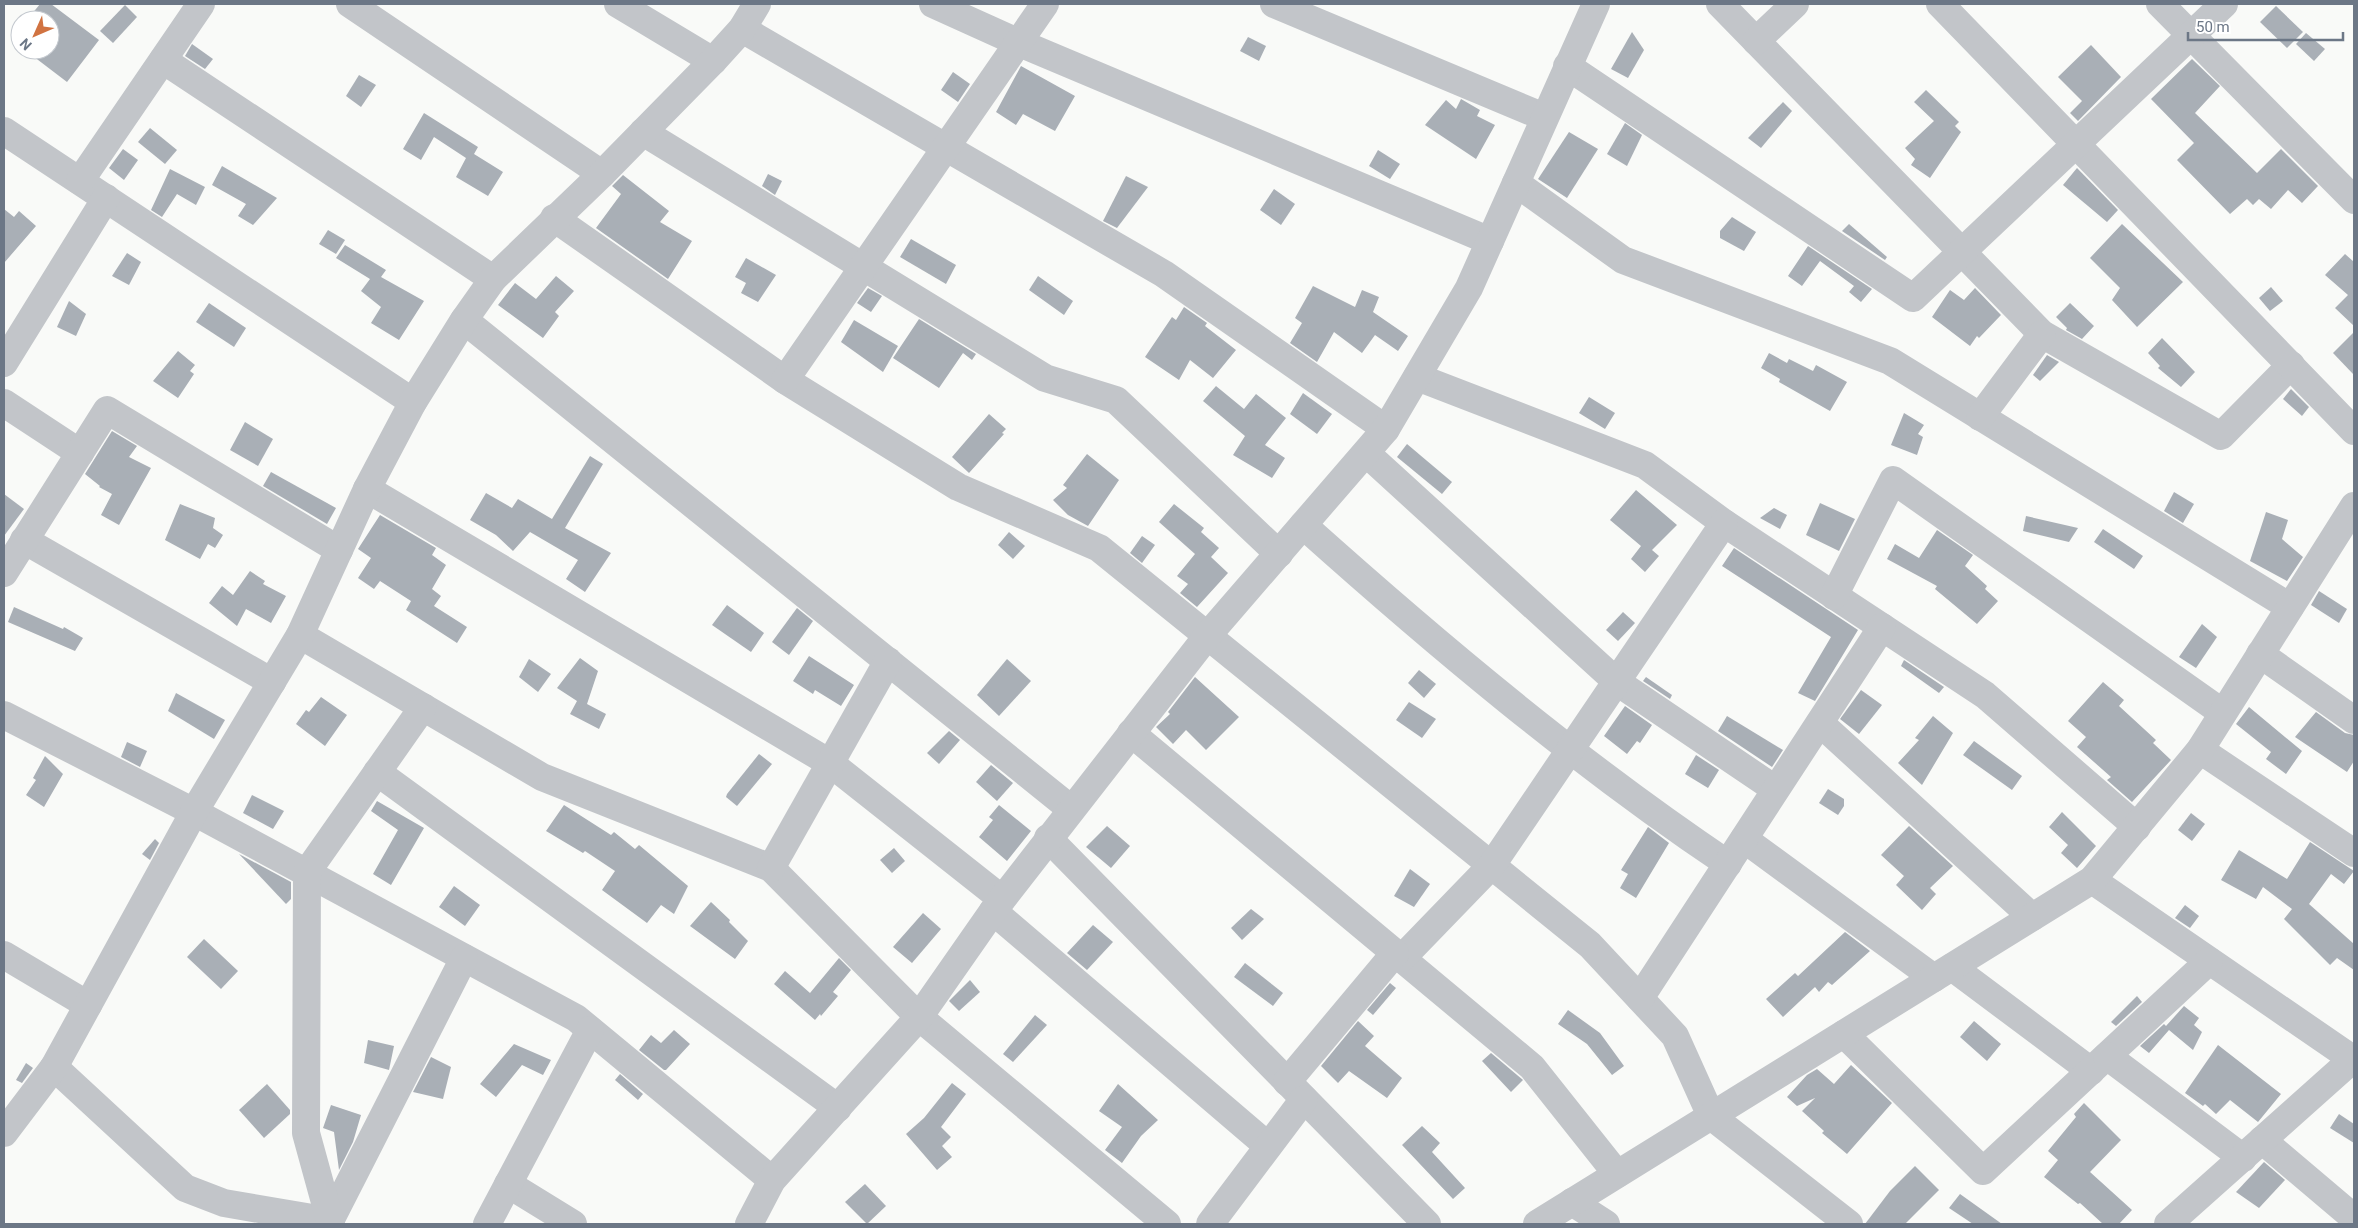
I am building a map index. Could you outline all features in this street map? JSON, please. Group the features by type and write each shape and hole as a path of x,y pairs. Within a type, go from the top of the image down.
{"street":[{"path":"80,181 202,4"},
{"path":"350,4 602,174"},
{"path":"618,4 713,61"},
{"path":"4,1133 54,1067 194,812 300,635 367,489 413,402 464,320 493,279 554,218 602,174 713,61 742,29 757,4"},
{"path":"933,4 1017,42 1490,241"},
{"path":"785,380 1045,4"},
{"path":"1274,4 1544,117"},
{"path":"749,1224 772,1180 919,1017 997,905 1208,635 1386,429 1469,288 1596,4"},
{"path":"1720,4 2042,334 2221,436 2291,365"},
{"path":"1756,41 1795,4"},
{"path":"1940,4 2354,431"},
{"path":"2160,4 2354,200"},
{"path":"1567,66 1913,298 2224,4"},
{"path":"742,29 1164,274 1386,429"},
{"path":"163,60 493,279"},
{"path":"4,131 413,402"},
{"path":"643,132 1045,378 1116,400 1279,554"},
{"path":"1516,183 1623,260 1890,361 2290,607"},
{"path":"4,363 106,198"},
{"path":"554,218 785,380 958,487 1099,548 1590,945 1675,1036 1711,1116 1849,1224"},
{"path":"464,320 1071,809"},
{"path":"1980,417 2042,334"},
{"path":"1417,377 1645,465 1724,522 1985,696 2136,827"},
{"path":"4,403 80,452"},
{"path":"4,573 107,410 338,550"},
{"path":"1366,453 1617,682 1775,789"},
{"path":"1834,596 1893,480 2224,713"},
{"path":"367,489 830,763 997,905 1268,1146"},
{"path":"1537,1224 2092,880 2200,750 2354,506"},
{"path":"1210,1224 1268,1146 1295,1090 1398,956 1492,865 1724,522"},
{"path":"1303,525 1409,620 1655,814 1728,864"},
{"path":"24,540 272,682"},
{"path":"1640,998 1882,628"},
{"path":"300,635 542,777 771,868 919,1017 1168,1224"},
{"path":"2260,654 2354,720"},
{"path":"771,868 888,661"},
{"path":"330,1223 306,1133 307,872 423,707"},
{"path":"4,715 194,812 576,1018 772,1180"},
{"path":"1820,723 2032,917"},
{"path":"1131,734 1532,1067 1618,1174"},
{"path":"2200,750 2354,853"},
{"path":"377,772 838,1108"},
{"path":"1048,838 1427,1224"},
{"path":"1744,839 1943,973 2252,1149 2354,1218"},
{"path":"2092,880 2354,1060 2168,1224"},
{"path":"4,955 88,1005"},
{"path":"330,1223 464,958"},
{"path":"1844,1034 1983,1171 2210,961"},
{"path":"487,1224 590,1030"},
{"path":"54,1067 185,1188 224,1203 330,1223"},
{"path":"508,1184 574,1224"},
{"path":"1572,1202 1606,1224"}],"building":[{"path":"40,4 51,4 59,10 35,10"},
{"path":"125,5 137,17 113,43 100,31"},
{"path":"2276,6 2303,32 2287,48 2260,22"},
{"path":"60,11 99,40 67,82 38,60 60,60"},
{"path":"1632,32 1644,50 1628,78 1611,69"},
{"path":"2306,33 2325,49 2314,61 2296,44"},
{"path":"1248,37 1266,46 1259,61 1240,51"},
{"path":"192,44 213,59 205,69 185,56"},
{"path":"2091,45 2121,77 2078,121 2070,113 2082,101 2058,77"},
{"path":"2192,59 2220,86 2195,113 2257,173 2281,149 2318,186 2302,203 2288,190 2271,209 2259,199 2253,205 2247,199 2230,214 2177,160 2194,143 2151,99"},
{"path":"1021,66 1075,96 1055,131 1023,114 1016,125 996,112"},
{"path":"953,72 970,84 958,102 941,90"},
{"path":"359,75 376,85 361,107 346,96"},
{"path":"1926,90 1959,122 1955,126 1961,132 1930,178 1911,165 1915,159 1905,148 1934,121 1914,102"},
{"path":"1461,99 1480,110 1477,116 1495,125 1476,159 1425,125 1446,100 1456,109"},
{"path":"1783,102 1792,111 1761,148 1748,138"},
{"path":"424,113 478,147 474,154 503,172 488,196 456,177 466,158 434,137 421,160 403,149"},
{"path":"1625,123 1642,135 1627,166 1607,154"},
{"path":"150,128 177,150 165,164 138,142"},
{"path":"1569,132 1598,149 1567,198 1538,179"},
{"path":"123,149 138,160 124,180 109,168"},
{"path":"1378,150 1400,164 1390,179 1369,166"},
{"path":"222,166 277,198 253,225 238,216 246,204 212,185"},
{"path":"2077,168 2118,210 2107,222 2063,185"},
{"path":"170,169 205,187 196,205 177,194 162,217 151,210"},
{"path":"768,174 782,181 775,195 762,186"},
{"path":"623,175 669,211 660,222 692,241 668,279 596,228 621,194 612,186"},
{"path":"1126,176 1148,187 1117,228 1103,221"},
{"path":"1274,189 1295,204 1281,225 1260,210"},
{"path":"4,209 14,217 19,211 36,226 4,263"},
{"path":"1732,217 1756,232 1744,251 1720,238 1720,231"},
{"path":"1849,224 1887,257 1885,260 1842,231"},
{"path":"2122,224 2183,282 2137,327 2112,300 2120,288 2090,258"},
{"path":"328,230 345,240 336,254 319,244"},
{"path":"911,239 956,265 946,284 900,257"},
{"path":"345,245 386,270 381,277 424,301 399,340 371,323 381,307 361,291 370,279 336,258"},
{"path":"1808,246 1872,289 1861,302 1849,292 1854,286 1820,261 1802,286 1788,276"},
{"path":"127,253 141,262 129,285 112,276"},
{"path":"2345,254 2354,262 2354,326 2335,308 2348,295 2325,275"},
{"path":"746,258 776,275 758,302 741,293 746,283 735,277"},
{"path":"556,276 574,291 555,312 559,316 543,338 498,305 515,283 536,299"},
{"path":"1038,276 1073,301 1064,315 1029,290"},
{"path":"1313,286 1355,307 1362,290 1379,297 1373,312 1408,336 1398,351 1375,335 1362,353 1334,332 1317,362 1290,343 1302,323 1295,318"},
{"path":"2271,287 2283,301 2270,311 2259,298"},
{"path":"868,288 882,296 871,312 857,303"},
{"path":"1975,288 2001,315 1979,338 1977,336 1970,346 1932,317 1950,290 1964,300"},
{"path":"69,301 86,314 76,336 57,327"},
{"path":"209,303 246,328 234,347 196,322"},
{"path":"2070,303 2094,326 2082,339 2066,330 2067,328 2056,317"},
{"path":"1184,307 1207,323 1205,326 1236,350 1213,378 1190,360 1179,380 1145,357 1172,317 1176,320"},
{"path":"919,319 976,354 972,360 963,353 939,388 893,358"},
{"path":"854,320 898,346 883,372 841,342"},
{"path":"2354,332 2354,375 2333,353"},
{"path":"2162,338 2195,372 2181,387 2158,368 2160,366 2148,353"},
{"path":"178,351 195,365 190,371 194,374 178,398 153,381"},
{"path":"1769,353 1787,363 1789,359 1813,371 1816,365 1847,382 1830,411 1779,382 1780,379 1761,368"},
{"path":"2047,355 2059,362 2040,381 2033,375"},
{"path":"1216,386 1244,409 1256,394 1286,418 1265,445 1285,458 1272,478 1233,455 1245,436 1203,401"},
{"path":"2291,389 2309,407 2302,416 2283,399"},
{"path":"1303,393 1332,414 1317,434 1290,414"},
{"path":"1589,397 1615,413 1605,429 1579,413"},
{"path":"1904,413 1924,425 1918,434 1923,437 1917,455 1891,445"},
{"path":"989,414 1006,429 1002,433 1004,434 969,473 952,457"},
{"path":"245,422 273,439 258,466 230,450"},
{"path":"112,431 137,446 129,457 151,468 119,525 101,515 112,494 99,487 85,474"},
{"path":"1407,444 1452,482 1442,494 1397,457"},
{"path":"1087,454 1119,480 1088,526 1068,515 1053,500 1067,488 1063,485"},
{"path":"590,456 603,464 565,528 611,553 585,592 566,579 578,560 530,532 513,551 496,535 470,520 486,493 512,508 518,499 552,519"},
{"path":"271,472 336,508 327,524 263,486"},
{"path":"1636,490 1677,525 1652,550 1659,556 1645,572 1631,559 1641,546 1610,520"},
{"path":"2174,492 2194,504 2183,523 2164,511"},
{"path":"4,494 24,509 4,536"},
{"path":"1820,503 1855,519 1839,551 1806,535"},
{"path":"180,504 215,518 213,528 223,535 215,548 208,544 200,559 165,540"},
{"path":"1174,504 1204,528 1201,532 1219,548 1211,557 1228,573 1197,607 1180,593 1188,584 1177,576 1195,554 1159,522"},
{"path":"1774,508 1787,515 1780,529 1760,518"},
{"path":"2266,512 2288,520 2282,539 2303,557 2287,581 2250,561"},
{"path":"380,515 436,548 432,555 446,565 432,589 441,596 434,606 467,627 457,643 406,610 411,601 380,581 374,589 358,578 371,558 358,549"},
{"path":"2026,516 2078,528 2069,542 2023,531"},
{"path":"2103,529 2143,556 2134,569 2094,542"},
{"path":"1937,530 1973,555 1965,566 1987,586 1985,589 1998,601 1977,624 1935,589 1937,586 1887,559 1895,544 1919,558"},
{"path":"1009,532 1025,546 1013,559 998,545"},
{"path":"1142,536 1155,545 1142,563 1130,553"},
{"path":"1734,548 1858,630 1815,701 1798,693 1831,637 1722,566"},
{"path":"250,571 265,581 263,584 286,596 271,623 246,609 237,626 209,603 222,586 233,595"},
{"path":"2319,591 2347,609 2339,623 2311,605"},
{"path":"727,605 764,633 751,652 712,625"},
{"path":"14,607 63,629 64,627 83,638 75,651 8,622"},
{"path":"797,608 813,621 789,655 772,642"},
{"path":"1623,612 1635,623 1618,641 1606,630"},
{"path":"2202,624 2217,637 2196,668 2179,657"},
{"path":"809,656 854,685 841,706 815,690 813,694 793,681"},
{"path":"580,658 598,671 587,704 606,714 599,729 570,714 577,701 557,688"},
{"path":"529,659 551,674 538,692 519,677"},
{"path":"1007,659 1031,681 999,716 977,695"},
{"path":"1904,660 1944,687 1939,693 1901,666"},
{"path":"1419,670 1436,684 1424,698 1408,683"},
{"path":"1195,677 1239,717 1206,750 1186,730 1173,744 1156,727 1170,714 1168,712"},
{"path":"1646,677 1672,695 1670,699 1643,681"},
{"path":"2103,682 2124,700 2119,706 2156,740 2153,743 2171,760 2132,802 2107,780 2111,777 2077,747 2086,737 2068,721"},
{"path":"1861,690 1882,705 1859,734 1840,719"},
{"path":"176,693 225,720 214,739 168,711"},
{"path":"321,697 347,715 325,746 296,724 306,710 309,712"},
{"path":"1409,702 1436,719 1422,738 1396,720"},
{"path":"1625,706 1652,725 1640,743 1637,741 1627,754 1604,736"},
{"path":"2249,707 2302,751 2286,774 2266,759 2271,752 2236,724"},
{"path":"2316,712 2345,733 2354,735 2354,761 2347,772 2295,737"},
{"path":"1727,716 1783,750 1772,767 1718,731"},
{"path":"1933,716 1953,733 1922,785 1898,763 1919,740 1915,738"},
{"path":"949,731 960,740 939,764 927,753"},
{"path":"1974,741 2022,776 2012,790 1963,755"},
{"path":"127,742 147,751 140,767 121,757"},
{"path":"759,754 772,764 737,806 726,797 727,794"},
{"path":"1696,755 1719,770 1708,788 1685,774"},
{"path":"45,756 63,774 44,807 26,795 36,780 33,778"},
{"path":"991,765 1013,783 997,801 976,782"},
{"path":"1828,789 1844,799 1844,806 1838,815 1819,803"},
{"path":"252,795 284,811 273,829 243,813"},
{"path":"377,801 424,828 391,885 373,874 398,830 371,811"},
{"path":"564,805 611,835 614,832 635,849 639,845 688,886 674,914 661,905 647,923 602,890 615,871 585,851 583,853 546,831"},
{"path":"999,805 1031,831 1007,861 979,837 993,820 989,817"},
{"path":"2062,812 2096,846 2077,868 2061,853 2068,845 2049,827"},
{"path":"2191,813 2205,824 2192,841 2178,830"},
{"path":"1107,826 1130,846 1111,868 1086,847"},
{"path":"1909,826 1953,866 1930,888 1936,894 1922,910 1896,885 1904,876 1881,855"},
{"path":"1648,827 1669,843 1636,898 1620,888 1628,874 1621,870"},
{"path":"155,839 159,843 150,860 142,854"},
{"path":"2310,842 2354,871 2344,884 2331,874 2309,904 2354,944 2354,970 2337,958 2330,965 2284,919 2292,909 2263,887 2256,899 2221,880 2239,850 2287,879"},
{"path":"894,848 905,861 892,873 880,860"},
{"path":"239,854 291,882 291,899 286,904"},
{"path":"1410,869 1430,884 1414,907 1394,896"},
{"path":"454,886 480,905 465,926 439,907"},
{"path":"711,902 748,941 735,959 690,926"},
{"path":"2185,905 2199,916 2190,928 2175,918"},
{"path":"1251,909 1264,919 1242,940 1231,928"},
{"path":"923,913 941,929 912,963 893,947"},
{"path":"1093,925 1113,942 1087,970 1067,953"},
{"path":"1845,932 1870,951 1832,985 1828,982 1819,992 1815,987 1783,1017 1766,999 1795,973 1798,976"},
{"path":"204,939 238,971 221,989 187,957"},
{"path":"839,958 851,970 833,992 838,996 821,1016 820,1014 815,1020 774,984 785,971 810,993"},
{"path":"1245,963 1283,993 1273,1006 1234,977"},
{"path":"970,980 980,992 959,1011 949,1001"},
{"path":"1390,983 1396,988 1373,1015 1367,1010"},
{"path":"2137,996 2142,1002 2116,1026 2111,1022"},
{"path":"2184,1006 2199,1018 2194,1025 2202,1032 2193,1050 2169,1030 2149,1053 2140,1046 2164,1024 2166,1026"},
{"path":"1568,1010 1600,1033 1624,1066 1612,1075 1587,1044 1558,1024"},
{"path":"1035,1015 1047,1025 1013,1062 1003,1054"},
{"path":"1358,1021 1374,1036 1365,1046 1402,1078 1387,1098 1349,1071 1338,1083 1321,1066"},
{"path":"1974,1021 2001,1044 1987,1061 1960,1037"},
{"path":"674,1030 690,1044 664,1070 639,1050 651,1035 661,1043"},
{"path":"368,1040 394,1046 389,1070 364,1063"},
{"path":"514,1044 551,1060 543,1075 522,1065 496,1097 480,1084"},
{"path":"2218,1045 2281,1094 2258,1122 2230,1100 2216,1114 2205,1104 2203,1106 2185,1093"},
{"path":"1491,1053 1523,1080 1511,1092 1482,1061"},
{"path":"431,1057 451,1067 443,1099 413,1092"},
{"path":"26,1063 33,1068 22,1083 16,1080"},
{"path":"1851,1065 1892,1103 1847,1154 1822,1133 1824,1131 1802,1111 1815,1098 1797,1106 1787,1097 1807,1075 1817,1069 1834,1084"},
{"path":"620,1074 643,1094 638,1100 615,1080"},
{"path":"952,1083 966,1094 941,1127 951,1137 942,1146 952,1157 937,1170 906,1134 924,1118"},
{"path":"267,1084 290,1110 290,1114 264,1138 239,1110"},
{"path":"1118,1084 1158,1120 1141,1136 1122,1163 1105,1150 1122,1127 1099,1111"},
{"path":"2084,1103 2121,1140 2090,1172 2132,1210 2119,1224 2103,1224 2080,1203 2078,1204 2044,1177 2058,1160 2048,1151 2076,1117 2074,1114"},
{"path":"331,1105 361,1115 353,1142 339,1170 334,1132 323,1128"},
{"path":"2339,1114 2354,1124 2354,1143 2330,1128"},
{"path":"1422,1126 1440,1143 1432,1152 1465,1188 1453,1199 1402,1145"},
{"path":"2264,1162 2285,1180 2259,1208 2236,1192"},
{"path":"1915,1166 1939,1190 1905,1224 1865,1224 1890,1191"},
{"path":"865,1184 886,1206 867,1224 845,1202"},
{"path":"1960,1194 2002,1224 1973,1224 1949,1208"}]}
